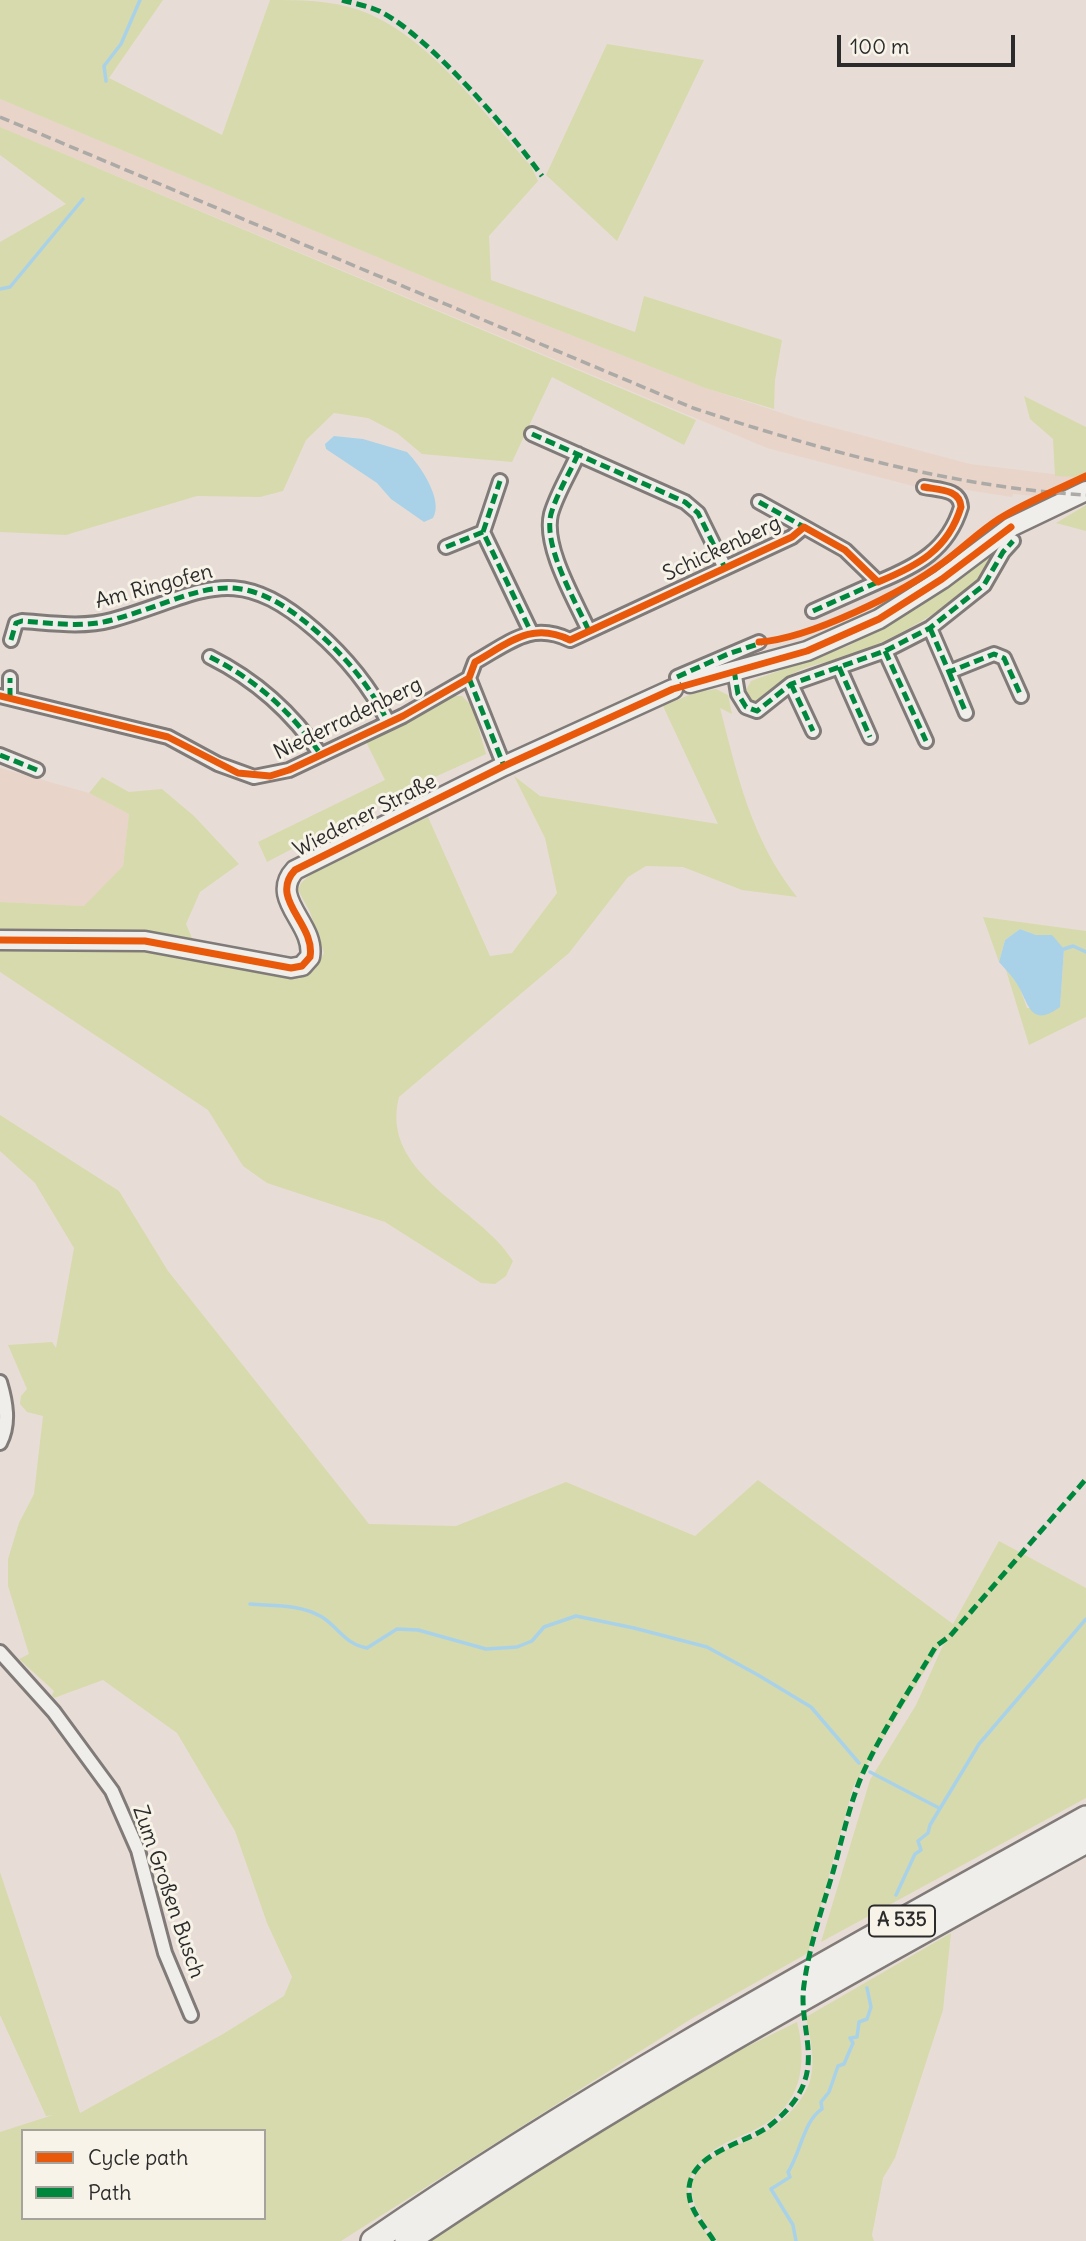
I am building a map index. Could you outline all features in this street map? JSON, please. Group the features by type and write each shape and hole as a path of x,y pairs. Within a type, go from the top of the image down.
{"highway":[{"name":"A 535","path":"407,2241 722,2031 1086,1818"},
{"name":"A 535","path":"373,2241 555,2120 1086,1841"}],"main road":[{"name":"Wiedener Straße","path":"0,940 145,941 291,968 302,966 310,957 310,940 288,902 285,887 287,878 295,870 683,680 807,651 879,619 942,579 1011,527 1086,491"}],"street":[{"path":"532,434 685,502 698,513 724,568"},
{"path":"579,454 551,514 550,529 553,550 589,631"},
{"path":"500,481 483,532 531,632 475,662 469,678 504,766"},
{"path":"813,611 913,568 937,550 961,507 958,495 924,487"},
{"name":"Schickenberg","path":"759,502 845,550 878,582"},
{"name":"Schickenberg","path":"531,632 553,632 570,640 792,537 804,527"},
{"path":"446,547 483,532"},
{"path":"734,670 738,694 746,708 757,711 791,684 885,651 929,628 984,585 1013,541"},
{"name":"Am Ringofen","path":"11,640 16,623 22,621 59,624 110,621 204,590 251,590 277,600 337,650 378,702 388,722"},
{"path":"929,628 966,713"},
{"path":"683,680 759,642"},
{"path":"885,651 926,741"},
{"path":"949,672 994,654 1003,657 1021,696"},
{"name":"Niederradenberg","path":"210,657 243,675 276,701 304,729 321,755"},
{"path":"839,667 870,737"},
{"path":"5,697 10,678"},
{"name":"Niederradenberg","path":"5,697 168,737 218,764 254,776 289,770 388,722 469,678"},
{"path":"791,684 813,731"},
{"path":"0,755 37,769"},
{"path":"0,1382 6,1417 5,1433 0,1443"},
{"name":"Zum Großen Busch","path":"0,1652 54,1712 112,1791 138,1850 159,1934 191,2015"}],"shaded area":[{"path":"0,99 439,283 705,388 797,418 970,464 1086,478 1086,500 1013,494 1012,497 941,486 940,493 767,448 0,127"},
{"path":"0,768 89,793 129,814 123,866 85,906 0,902"}],"green space":[{"path":"0,0 163,0 109,78 222,135 270,0 337,4 384,21 408,37 453,77 531,166 538,181 489,236 491,280 635,332 644,296 782,340 775,380 774,409 705,388 439,283 0,99"},
{"path":"607,44 704,60 617,241 546,175"},
{"path":"0,127 696,420 684,445 552,377 512,462 422,454 397,433 368,418 334,413 306,440 283,491 260,497 197,496 66,535 0,532 0,242 66,204 0,155"},
{"path":"1024,396 1086,427 1086,472 1075,477 1055,476 1053,439 1030,419"},
{"path":"1086,505 1086,531 1056,523"},
{"path":"992,551 990,570 959,596 925,619 852,655 800,670 758,703 751,701 746,690 751,681 848,646 919,607"},
{"path":"716,689 728,695 732,714 720,708 748,807 768,853 797,897 742,890 683,867 646,866 628,877 569,953 399,1097 397,1124 404,1148 417,1169 498,1241 513,1261 506,1276 495,1284 481,1283 385,1222 267,1183 243,1166 208,1110 0,972 0,902 84,906 123,866 129,814 89,793 102,777 129,792 162,789 194,816 239,864 200,892 186,924 202,961 299,979 314,970 324,953 310,912 298,890 301,883 311,874 428,817 490,956 512,953 557,893 545,838 514,776 540,796 718,824 663,706 694,693"},
{"path":"450,696 462,696 472,706 486,754 397,794 267,862 258,842 385,780 365,740 405,724"},
{"path":"983,917 1086,931 1086,1017 1029,1045 1006,970 1019,986 1027,1008 1060,1006 1064,949 1044,935 1020,929 1005,940 999,962"},
{"path":"0,1115 119,1191 168,1271 369,1524 456,1526 566,1482 695,1536 758,1480 953,1624 999,1541 1086,1588 1086,1798 821,1942 870,1780 916,1705 949,1632 853,1787 808,1953 691,2019 341,2241 0,2241 0,2132 53,2115 46,2116 0,2015 0,1872 80,2113 223,2034 284,1996 292,1977 267,1923 235,1831 177,1733 103,1680 54,1698 54,1691 19,1659 29,1654 8,1586 8,1559 19,1523 34,1494 43,1416 27,1412 20,1404 21,1396 27,1389 8,1345 52,1342 56,1348 74,1248 35,1183 0,1151"},
{"path":"951,1933 943,2010 895,2158 883,2178 872,2235 874,2241 717,2241 696,2207 692,2194 693,2181 707,2161 772,2128 786,2117 803,2096 810,2081 812,2065 806,2017"},
{"path":"797,2022 802,2054 801,2069 798,2083 784,2108 758,2128 710,2153 687,2183 689,2205 711,2241 424,2241 681,2079"}],"water":[{"path":"334,436 363,439 407,452 424,474 433,493 436,511 433,518 424,522 391,499 377,483 326,449 325,444"},
{"path":"1020,929 1036,935 1052,935 1064,949 1060,1007 1050,1013 1042,1015 1032,1011 1015,981 999,962 1005,940"}],"waterway":[{"path":"106,81 104,66 121,44 140,0"},
{"path":"0,289 10,287 83,199"},
{"path":"1064,949 1073,946 1086,952"},
{"path":"250,1604 287,1606 314,1613 328,1621 353,1643 367,1648 397,1629 418,1630 486,1649 517,1647 532,1641 544,1627 576,1616 707,1647 811,1707 859,1763"},
{"path":"896,1895 915,1854 921,1850 918,1841 928,1833 930,1825 979,1744 1086,1619"},
{"path":"870,1772 939,1808"},
{"path":"796,2241 793,2225 771,2189 790,2177 788,2172 806,2129 822,2109 821,2102 829,2092 838,2066 844,2064 853,2043 850,2038 857,2037 859,2022 867,2019 871,2007 867,1988"}],"railway":[{"path":"0,117 693,408 838,452 936,475 1036,491 1086,495"}],"marked path":[{"path":"342,0 383,13 424,43 468,87 542,176"},
{"path":"532,434 685,502 698,513 725,568"},
{"path":"578,454 554,506 550,527 556,557 589,631"},
{"path":"483,532 500,481"},
{"path":"759,502 804,527"},
{"path":"446,547 483,532 531,632"},
{"path":"734,670 738,694 746,707 757,711 791,684 885,651 930,628 984,585 1003,552 1013,541"},
{"path":"813,611 878,582"},
{"path":"11,640 16,623 22,621 90,624 112,620 194,593 238,589 261,595 286,608 315,630 356,672 388,722"},
{"path":"930,628 949,672 994,654 1004,658 1021,696"},
{"path":"677,677 728,654 764,642"},
{"path":"885,651 926,741"},
{"path":"210,657 243,676 272,698 298,725 321,755"},
{"path":"839,667 870,737"},
{"path":"949,672 966,713"},
{"path":"10,678 10,698"},
{"path":"469,678 504,766"},
{"path":"791,684 813,731"},
{"path":"0,755 37,770"},
{"path":"714,2241 692,2205 689,2185 703,2162 765,2129 784,2113 799,2094 805,2080 808,2045 803,1997 809,1957 849,1811 862,1775 936,1646 950,1636 1086,1479"}],"cycle path":[{"path":"759,642 803,632 881,600 927,574 999,519 1086,476"},
{"path":"0,696 168,737 238,773 270,776 289,770 403,716 469,678 475,662 510,642 543,633 570,640 792,537 804,527 845,550 878,582 892,576 929,555 948,535 961,507 960,501 953,494 924,487"},
{"path":"0,940 145,941 291,968 302,966 310,957 310,945 289,902 288,881 295,870 504,766 673,689 807,651 879,619 942,579 1011,527"}]}
